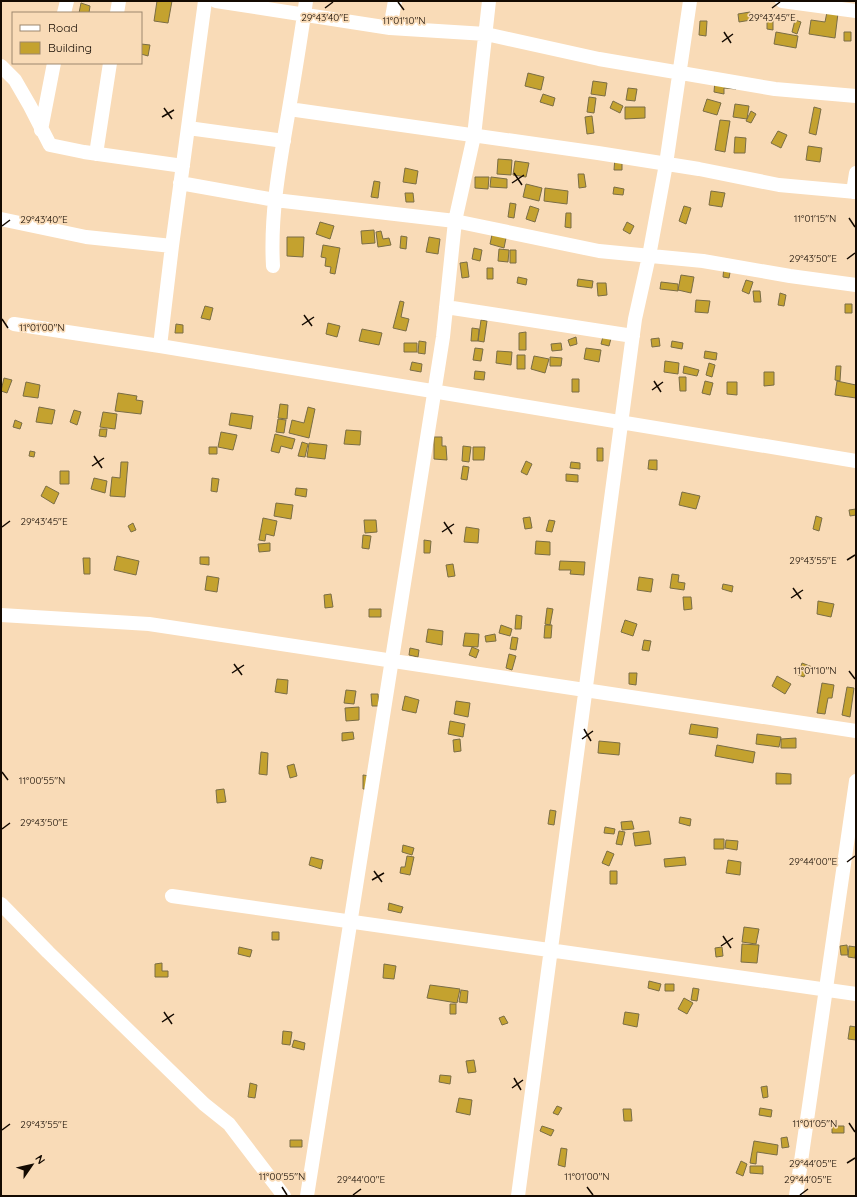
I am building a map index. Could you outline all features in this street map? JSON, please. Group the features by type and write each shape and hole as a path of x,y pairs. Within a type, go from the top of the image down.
{"street":[{"path":"64,12 67,1"},
{"path":"117,12 119,1"},
{"path":"160,346 180,183 205,1"},
{"path":"216,1 305,8 390,28 486,34 600,59 679,73 775,89 856,96"},
{"path":"390,28 394,1"},
{"path":"307,1196 434,392 446,307 455,221 474,136 489,1"},
{"path":"518,1196 633,336 666,164 690,1"},
{"path":"782,1 856,10"},
{"path":"273,266 272,247 275,200 305,8"},
{"path":"41,130 54,64"},
{"path":"96,154 110,64"},
{"path":"1,66 15,80 50,145 96,154 183,166"},
{"path":"289,109 666,164 780,185 855,192 856,173"},
{"path":"188,128 284,141"},
{"path":"180,183 275,200 455,221 599,251 703,261 790,276 856,285"},
{"path":"1,219 86,237 172,246"},
{"path":"446,307 633,336"},
{"path":"14,324 160,346 856,461"},
{"path":"1,615 149,624 856,731"},
{"path":"796,1196 856,781"},
{"path":"172,896 856,994"},
{"path":"1,904 48,952 204,1104 229,1124 284,1196"}],"building":[{"path":"157,1 172,1 168,23 154,21"},
{"path":"81,3 90,6 89,12 79,12"},
{"path":"750,12 751,20 739,22 738,14"},
{"path":"827,12 838,13 835,38 809,34 811,20 825,22"},
{"path":"767,15 773,16 773,30 767,29"},
{"path":"795,20 801,22 797,34 792,32"},
{"path":"700,21 707,21 706,36 699,35"},
{"path":"776,32 798,36 796,48 774,44"},
{"path":"844,32 851,32 851,41 844,41"},
{"path":"142,44 150,45 148,56 142,54"},
{"path":"528,73 544,77 541,90 525,86"},
{"path":"715,80 736,89 724,88 724,94 714,92"},
{"path":"593,81 607,83 605,96 591,94"},
{"path":"628,88 637,89 635,101 626,100"},
{"path":"543,94 555,98 553,106 540,102"},
{"path":"589,97 596,98 594,113 587,112"},
{"path":"707,99 721,103 717,115 703,111"},
{"path":"613,101 623,106 620,113 610,108"},
{"path":"735,104 749,106 747,119 733,117"},
{"path":"625,107 645,107 645,118 625,119"},
{"path":"814,107 821,109 816,135 809,133"},
{"path":"751,111 756,114 751,123 746,121"},
{"path":"592,116 594,133 587,134 585,117"},
{"path":"720,120 730,121 725,152 715,150"},
{"path":"778,131 787,135 781,148 771,143"},
{"path":"735,137 746,138 745,153 734,153"},
{"path":"808,146 822,148 820,162 806,160"},
{"path":"615,157 622,157 622,170 614,170"},
{"path":"498,159 512,160 511,175 497,174"},
{"path":"515,161 529,163 526,177 513,175"},
{"path":"405,168 418,171 416,184 403,182"},
{"path":"578,174 584,174 586,187 579,188"},
{"path":"475,177 489,177 488,189 475,188"},
{"path":"491,177 507,179 507,188 490,187"},
{"path":"374,181 380,182 378,198 371,197"},
{"path":"526,184 542,188 539,201 523,197"},
{"path":"614,187 624,189 623,195 613,194"},
{"path":"545,188 568,191 567,204 544,201"},
{"path":"711,191 725,193 722,207 709,205"},
{"path":"405,193 413,193 414,202 406,202"},
{"path":"510,203 516,204 514,218 508,217"},
{"path":"530,206 539,209 535,222 526,219"},
{"path":"684,206 691,208 686,224 679,221"},
{"path":"566,213 571,213 571,228 565,227"},
{"path":"320,222 334,226 330,239 316,234"},
{"path":"627,222 634,226 630,234 623,230"},
{"path":"374,230 375,243 362,244 361,231"},
{"path":"493,230 507,233 504,248 490,244"},
{"path":"381,231 383,239 389,238 391,245 378,247 376,232"},
{"path":"401,236 407,237 406,249 400,248"},
{"path":"287,237 304,237 303,257 287,256"},
{"path":"429,237 440,239 438,254 426,252"},
{"path":"323,245 340,248 335,274 330,273 331,267 325,266 326,258 321,257"},
{"path":"474,248 482,250 480,261 472,259"},
{"path":"499,249 509,250 508,262 498,261"},
{"path":"510,250 516,250 516,263 510,263"},
{"path":"467,262 469,277 462,278 460,263"},
{"path":"724,266 731,267 729,278 723,277"},
{"path":"487,268 493,268 493,279 487,279"},
{"path":"681,275 694,277 691,293 678,290"},
{"path":"518,277 527,279 526,285 517,283"},
{"path":"578,279 593,281 592,288 577,286"},
{"path":"746,280 753,282 749,294 742,291"},
{"path":"661,282 678,284 678,291 660,289"},
{"path":"597,283 606,283 607,295 598,296"},
{"path":"753,291 760,291 761,302 754,302"},
{"path":"780,293 786,295 784,306 778,305"},
{"path":"696,300 710,301 708,313 695,312"},
{"path":"400,301 404,302 401,317 409,319 406,331 393,328"},
{"path":"845,304 852,304 852,313 845,313"},
{"path":"205,306 213,308 210,320 201,318"},
{"path":"481,320 487,321 484,342 478,341"},
{"path":"328,323 340,326 337,337 326,334"},
{"path":"176,324 183,325 183,333 175,333"},
{"path":"472,328 479,329 478,341 471,341"},
{"path":"362,329 382,333 379,345 359,341"},
{"path":"605,329 613,331 609,346 601,344"},
{"path":"526,332 526,350 519,350 519,333"},
{"path":"576,337 577,344 570,346 568,340"},
{"path":"659,338 660,346 652,347 651,339"},
{"path":"419,341 426,342 425,354 418,353"},
{"path":"672,341 683,343 682,349 671,347"},
{"path":"404,343 417,343 417,352 404,352"},
{"path":"561,343 562,350 552,351 551,344"},
{"path":"475,348 483,349 481,361 473,360"},
{"path":"586,348 601,350 599,362 584,359"},
{"path":"497,351 512,352 511,365 496,363"},
{"path":"705,351 717,353 716,360 704,358"},
{"path":"517,355 525,355 525,369 517,369"},
{"path":"534,356 549,359 545,373 531,369"},
{"path":"550,357 562,358 561,366 550,366"},
{"path":"665,361 679,363 678,374 664,372"},
{"path":"412,362 422,364 421,372 410,370"},
{"path":"709,363 715,365 712,377 706,375"},
{"path":"684,366 699,370 697,376 683,373"},
{"path":"836,366 841,366 840,381 835,380"},
{"path":"475,371 485,372 484,380 474,379"},
{"path":"764,372 774,372 774,385 764,386"},
{"path":"679,377 686,377 686,391 680,391"},
{"path":"4,378 12,380 7,393 1,391"},
{"path":"572,379 579,379 579,392 572,392"},
{"path":"705,381 713,383 710,395 702,393"},
{"path":"837,381 856,385 856,398 835,395"},
{"path":"26,382 40,385 38,398 23,396"},
{"path":"727,382 737,382 737,395 727,394"},
{"path":"118,393 137,396 136,400 143,401 141,414 115,411"},
{"path":"280,404 288,405 287,419 278,418"},
{"path":"39,407 55,410 52,424 36,422"},
{"path":"308,407 315,409 309,438 289,433 292,420 304,423"},
{"path":"74,410 81,412 77,425 70,422"},
{"path":"103,412 117,414 115,429 100,427"},
{"path":"231,413 253,416 251,429 229,425"},
{"path":"278,419 286,420 284,433 276,432"},
{"path":"15,420 22,423 20,429 13,427"},
{"path":"100,429 107,429 106,437 99,436"},
{"path":"346,430 361,431 360,445 344,444"},
{"path":"221,432 237,435 233,450 218,447"},
{"path":"275,434 295,439 292,449 281,446 279,453 271,451"},
{"path":"434,437 442,437 442,446 446,446 447,460 434,459"},
{"path":"302,442 308,444 305,457 298,456"},
{"path":"309,443 327,445 325,459 307,457"},
{"path":"463,446 471,447 469,462 462,461"},
{"path":"209,447 217,447 217,454 209,454"},
{"path":"473,447 485,447 484,460 473,460"},
{"path":"597,448 603,448 603,461 597,461"},
{"path":"30,451 35,452 34,457 29,456"},
{"path":"649,460 657,460 657,470 648,469"},
{"path":"526,461 532,464 527,475 521,472"},
{"path":"121,462 128,462 125,497 110,496 112,477 120,478"},
{"path":"571,462 580,463 580,469 570,468"},
{"path":"463,466 469,467 467,480 461,479"},
{"path":"60,471 69,471 69,484 60,484"},
{"path":"566,474 578,475 578,482 566,481"},
{"path":"94,478 107,481 105,493 91,489"},
{"path":"212,478 219,479 217,492 211,491"},
{"path":"46,486 59,493 54,504 41,496"},
{"path":"296,488 307,489 306,497 295,495"},
{"path":"682,492 700,496 696,509 679,505"},
{"path":"276,503 293,505 291,519 274,516"},
{"path":"856,509 856,515 850,516 849,510"},
{"path":"816,516 822,518 819,531 813,529"},
{"path":"530,517 532,528 525,529 523,518"},
{"path":"263,518 277,521 274,536 266,534 265,541 259,540"},
{"path":"364,520 376,520 377,532 365,533"},
{"path":"549,520 555,521 552,532 546,531"},
{"path":"133,523 136,530 131,532 128,526"},
{"path":"466,527 479,529 478,543 464,542"},
{"path":"363,535 371,536 369,549 362,548"},
{"path":"424,540 431,541 430,553 424,553"},
{"path":"536,541 550,542 550,555 535,554"},
{"path":"270,543 270,551 259,552 258,544"},
{"path":"117,556 139,561 136,575 114,570"},
{"path":"200,557 209,557 209,565 200,564"},
{"path":"83,558 90,558 90,574 84,574"},
{"path":"560,561 585,562 584,575 570,574 571,570 559,570"},
{"path":"453,564 455,576 448,577 446,565"},
{"path":"672,574 679,575 678,582 685,583 684,590 670,588"},
{"path":"207,576 219,578 217,592 205,590"},
{"path":"639,577 653,579 651,592 637,590"},
{"path":"723,584 733,586 732,592 722,589"},
{"path":"331,594 333,607 325,608 324,595"},
{"path":"683,597 691,597 692,609 684,610"},
{"path":"818,601 834,604 831,617 817,614"},
{"path":"547,608 553,609 550,625 545,624"},
{"path":"369,609 381,609 381,617 369,617"},
{"path":"516,615 522,616 521,629 515,629"},
{"path":"625,620 637,624 633,636 621,632"},
{"path":"501,625 512,629 510,636 499,633"},
{"path":"545,625 552,625 551,638 544,638"},
{"path":"428,629 443,631 442,645 426,642"},
{"path":"465,633 479,634 478,647 463,646"},
{"path":"495,634 496,641 486,642 485,636"},
{"path":"512,637 518,638 516,650 510,649"},
{"path":"644,640 651,641 649,651 642,650"},
{"path":"472,647 479,650 476,658 469,655"},
{"path":"410,648 419,650 418,657 409,655"},
{"path":"509,654 516,656 512,670 506,668"},
{"path":"802,663 815,668 813,673 807,671 804,677 798,675"},
{"path":"629,673 637,673 636,685 629,684"},
{"path":"777,676 791,684 785,694 772,686"},
{"path":"277,679 288,680 287,694 275,692"},
{"path":"822,683 834,685 832,698 828,698 825,714 817,713"},
{"path":"847,687 854,688 850,717 842,715"},
{"path":"346,690 356,691 354,704 344,703"},
{"path":"371,694 378,694 379,706 372,706"},
{"path":"405,696 419,700 416,713 402,710"},
{"path":"456,701 470,703 468,717 454,714"},
{"path":"359,707 359,720 346,721 345,708"},
{"path":"450,721 465,724 463,737 448,734"},
{"path":"691,724 718,728 717,738 689,734"},
{"path":"353,732 354,739 342,741 342,733"},
{"path":"757,734 781,737 779,747 756,744"},
{"path":"796,738 796,748 781,748 781,739"},
{"path":"460,739 461,751 454,752 453,740"},
{"path":"599,741 620,743 619,755 598,753"},
{"path":"717,745 755,752 753,763 715,756"},
{"path":"261,752 268,753 267,775 259,774"},
{"path":"294,764 297,776 290,778 287,766"},
{"path":"776,773 791,774 791,784 776,784"},
{"path":"363,775 370,776 370,789 363,789"},
{"path":"224,789 226,802 217,803 216,790"},
{"path":"550,810 556,811 554,825 548,824"},
{"path":"680,817 691,819 690,826 679,823"},
{"path":"632,821 634,829 622,830 621,822"},
{"path":"605,827 615,829 614,834 604,833"},
{"path":"619,831 625,832 622,845 616,844"},
{"path":"649,831 651,844 635,846 633,833"},
{"path":"714,839 724,839 724,849 714,849"},
{"path":"726,840 738,841 737,850 725,848"},
{"path":"403,845 414,848 412,855 402,852"},
{"path":"607,851 614,854 609,866 602,863"},
{"path":"407,856 414,857 410,875 400,873 401,867 405,867"},
{"path":"311,857 323,860 321,869 309,865"},
{"path":"685,857 686,865 665,867 664,859"},
{"path":"728,860 741,862 740,875 726,873"},
{"path":"610,871 617,871 617,884 610,884"},
{"path":"389,903 403,907 401,913 388,910"},
{"path":"744,927 759,929 756,944 742,942"},
{"path":"272,932 279,932 279,940 272,940"},
{"path":"742,944 759,945 757,963 741,962"},
{"path":"847,945 848,955 841,955 840,946"},
{"path":"849,946 856,947 855,958 848,957"},
{"path":"239,947 252,950 250,957 238,954"},
{"path":"722,947 723,956 716,957 715,948"},
{"path":"162,963 162,971 168,971 168,977 155,977 155,964"},
{"path":"384,964 396,966 394,979 383,978"},
{"path":"649,981 661,984 659,991 648,988"},
{"path":"665,984 674,984 674,991 665,991"},
{"path":"430,985 460,989 457,1003 427,998"},
{"path":"693,988 699,989 697,1001 691,1000"},
{"path":"461,990 468,991 467,1003 459,1002"},
{"path":"684,998 693,1003 687,1014 678,1009"},
{"path":"450,1004 456,1004 456,1014 450,1014"},
{"path":"625,1012 639,1014 637,1027 623,1024"},
{"path":"504,1016 508,1023 502,1025 499,1018"},
{"path":"850,1026 856,1027 856,1040 848,1039"},
{"path":"283,1031 292,1032 290,1045 282,1044"},
{"path":"294,1040 305,1043 304,1050 292,1047"},
{"path":"474,1060 476,1072 468,1073 466,1061"},
{"path":"440,1075 451,1076 450,1084 439,1082"},
{"path":"250,1083 257,1085 255,1098 248,1097"},
{"path":"767,1086 768,1097 763,1098 761,1087"},
{"path":"459,1098 472,1100 470,1115 456,1112"},
{"path":"557,1106 562,1108 558,1115 553,1113"},
{"path":"760,1108 772,1110 771,1117 759,1115"},
{"path":"623,1109 631,1109 632,1121 624,1121"},
{"path":"542,1126 554,1130 551,1136 540,1131"},
{"path":"832,1126 844,1126 844,1133 832,1133"},
{"path":"787,1137 789,1147 782,1148 781,1138"},
{"path":"290,1140 302,1140 302,1147 290,1147"},
{"path":"754,1141 778,1145 777,1155 757,1152 756,1164 750,1163"},
{"path":"561,1148 567,1149 565,1167 558,1165"},
{"path":"741,1161 747,1164 743,1176 736,1173"},
{"path":"750,1166 763,1166 763,1174 750,1173"}]}
